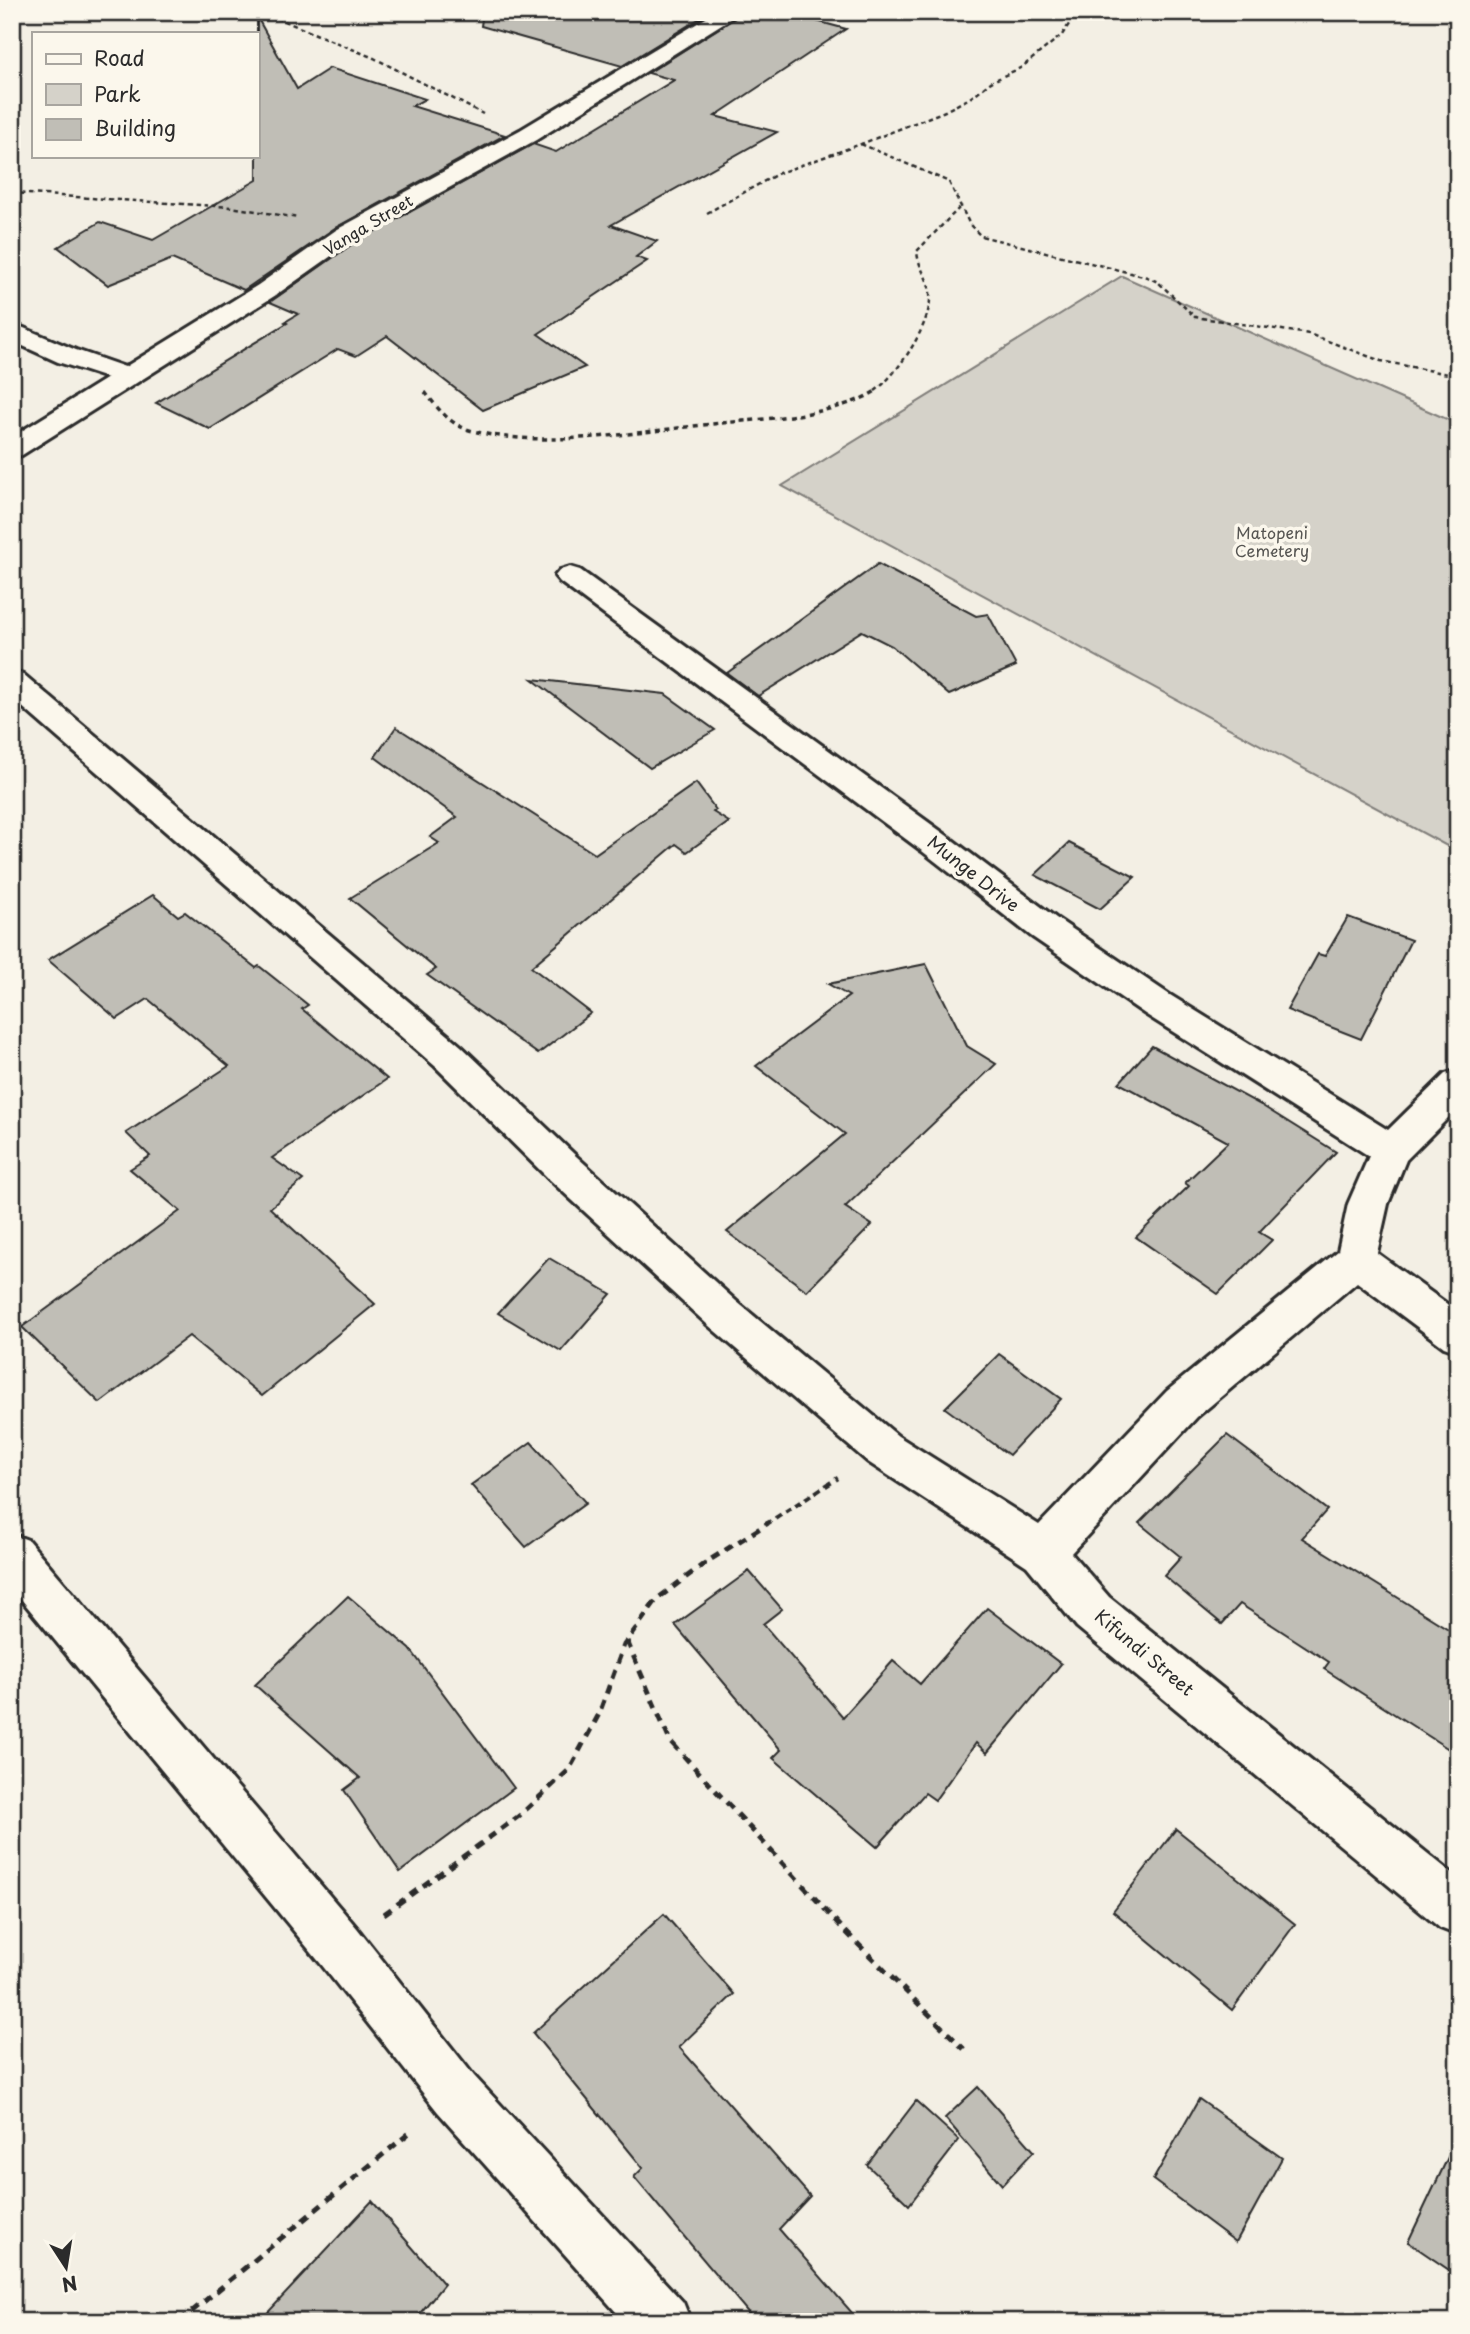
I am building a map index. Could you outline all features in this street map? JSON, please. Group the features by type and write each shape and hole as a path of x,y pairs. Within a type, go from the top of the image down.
{"street":[{"name":"Vanga Street","path":"12,449 267,290 345,235 528,135 731,12"},
{"path":"12,331 67,356 130,377"},
{"name":"Munge Drive","path":"570,576 934,843 987,887 1031,918 1192,1026 1391,1151"},
{"name":"Kifundi Street","path":"12,681 448,1056 562,1167 722,1312 883,1449 1043,1552 1093,1612 1458,1910"},
{"path":"1043,1552 1182,1404 1356,1259 1368,1204 1391,1151 1458,1084"},
{"path":"1356,1259 1458,1335"},
{"path":"12,1554 339,1947 456,2094 663,2322"}],"path":[{"path":"262,12 374,58 528,135"},
{"path":"707,213 779,173 861,144 945,111 970,98 991,82 1022,67 1062,35 1077,12"},
{"path":"861,144 944,178 955,189 972,231 981,236 1147,277 1158,282 1195,317 1309,334 1381,361 1458,376"},
{"path":"12,194 231,207 296,217 345,235"},
{"path":"425,392 444,417 471,431 519,438 612,435 786,416 844,405 871,394 888,381 922,328 931,307 930,288 918,265 917,251 962,205"},
{"path":"339,1947 519,1815 569,1770 599,1714 624,1645 657,1600 696,1570 883,1449"},
{"path":"627,1641 670,1741 845,1931 964,2049"},
{"path":"179,2322 297,2228 456,2094"}],"green space":[{"name":"Matopeni Cemetery","path":"1122,276 1458,424 1458,852 782,486"}],"building":[{"path":"483,12 710,12 622,66 481,26"},
{"path":"744,12 783,12 846,29 715,116 777,132 611,225 657,241 636,257 647,261 538,334 585,367 483,410 387,336 356,356 338,349 210,429 156,403 287,323 285,322 298,314 270,302 355,242 533,144 556,152 674,80 648,73"},
{"path":"257,17 297,89 330,68 425,99 412,106 505,135 335,228 244,290 172,259 108,285 58,247 100,222 153,240 257,180"},
{"path":"878,564 976,616 988,614 1016,666 949,695 892,646 862,631 758,696 727,673"},
{"path":"532,679 665,694 715,730 650,768"},
{"path":"396,727 595,854 696,783 716,810 713,812 729,822 687,852 676,844 531,967 591,1013 538,1054 427,975 436,969 350,898 439,843 430,837 457,817 375,757"},
{"path":"1069,843 1135,877 1100,909 1035,875"},
{"path":"153,895 178,916 185,912 256,968 259,966 308,1005 302,1009 387,1079 272,1158 303,1180 270,1208 375,1304 262,1396 189,1336 100,1403 22,1327 180,1211 130,1169 150,1156 126,1133 229,1066 148,999 117,1019 48,960"},
{"path":"1348,917 1411,940 1361,1039 1287,1010 1318,954 1325,956"},
{"path":"926,964 967,1046 996,1064 845,1207 872,1225 807,1291 727,1232 845,1134 756,1066 849,996 828,984"},
{"path":"1152,1046 1261,1105 1336,1152 1259,1232 1272,1240 1218,1294 1136,1237 1189,1186 1185,1183 1228,1142 1119,1083"},
{"path":"549,1258 611,1294 561,1351 498,1313"},
{"path":"999,1354 1061,1399 1009,1455 945,1408"},
{"path":"1227,1435 1327,1510 1302,1538 1458,1635 1458,1755 1324,1669 1329,1662 1240,1604 1222,1624 1164,1576 1181,1557 1139,1523"},
{"path":"531,1442 586,1503 526,1547 471,1485"},
{"path":"749,1571 782,1609 763,1624 843,1717 893,1661 920,1684 987,1608 1061,1664 987,1753 976,1743 935,1800 925,1793 877,1847 773,1758 781,1750 675,1625"},
{"path":"348,1596 410,1649 514,1788 400,1872 344,1790 360,1778 255,1685"},
{"path":"1176,1829 1295,1924 1232,2010 1113,1911"},
{"path":"664,1914 734,1994 679,2047 810,2196 779,2229 860,2322 756,2322 634,2177 643,2168 533,2033"},
{"path":"978,2087 1034,2151 1002,2185 945,2118"},
{"path":"1199,2099 1282,2158 1236,2242 1153,2180"},
{"path":"916,2101 959,2140 909,2205 867,2165"},
{"path":"1458,2136 1458,2276 1408,2242"},
{"path":"372,2201 444,2284 413,2322 259,2322"}]}
